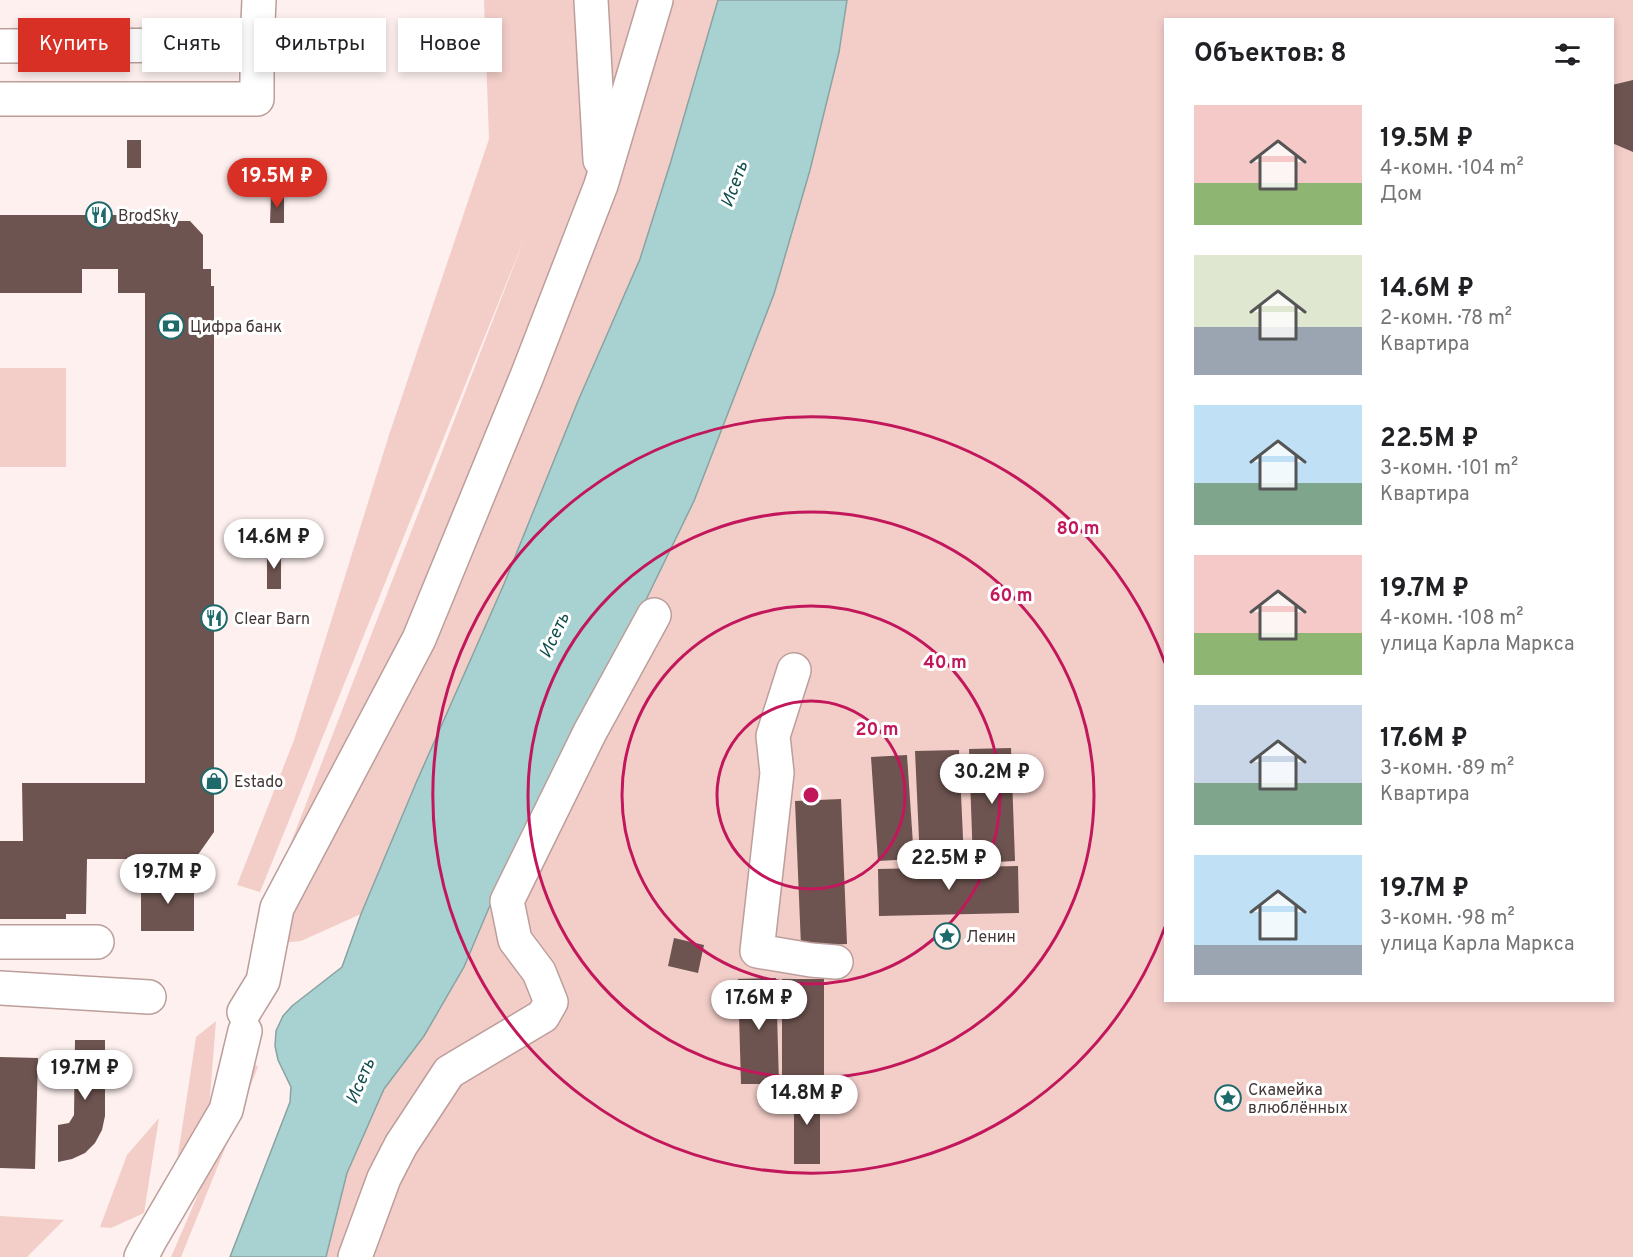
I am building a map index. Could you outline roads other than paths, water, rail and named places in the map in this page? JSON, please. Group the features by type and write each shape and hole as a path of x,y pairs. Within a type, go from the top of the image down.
{"street":[{"path":"258,18 259,0"},
{"path":"591,0 601,185"},
{"path":"141,1257 226,1110 244,1022 263,981 277,908 419,639 527,376 601,185 656,0"},
{"path":"0,46 254,45"},
{"path":"0,99 258,99 258,72"},
{"path":"355,1257 384,1178 401,1145 449,1072 543,1016 551,1002 539,972 515,940 507,901 590,732 654,615"},
{"path":"794,670 773,736 777,773 757,951 836,962"},
{"path":"0,942 97,942"},
{"path":"0,988 149,997"}],"water":[{"name":"Исеть","path":"718,0 847,0 839,52 810,170 774,294 694,501 641,610 491,903 464,967 424,1036 384,1089 347,1173 326,1257 230,1257 290,1102 291,1087 278,1060 275,1046 276,1031 283,1016 292,1006 342,967 361,914 416,783 504,584 578,401 640,259"}],"place":[{"name":"BrodSky","path":"99,215"},
{"name":"Цифра банк","path":"171,326"},
{"name":"Clear Barn","path":"214,618"},
{"name":"Estado","path":"214,781"},
{"name":"Ленин","path":"947,936"},
{"name":"Скамейка влюблённых","path":"1228,1098"}]}
